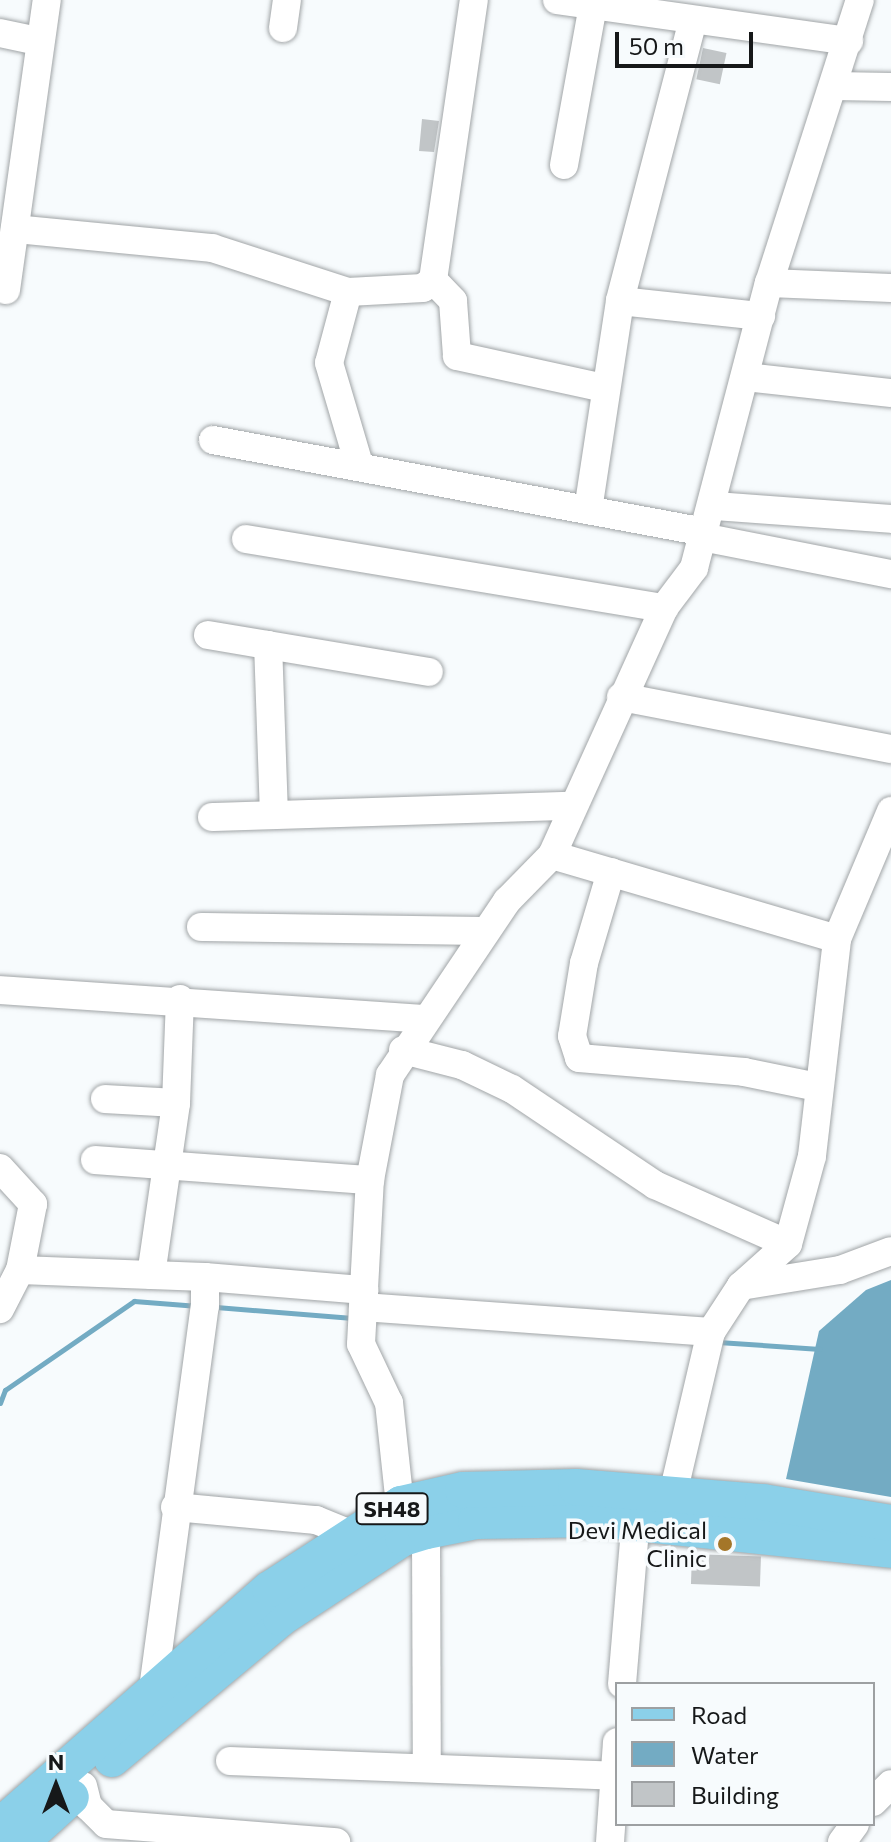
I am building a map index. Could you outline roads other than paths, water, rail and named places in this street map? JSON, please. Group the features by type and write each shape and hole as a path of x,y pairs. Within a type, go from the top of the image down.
{"main road":[{"name":"SH48","path":"0,1826 270,1589 350,1534 410,1524 519,1485 891,1550"},
{"name":"SH48","path":"653,1508 891,1523"},
{"name":"SH48","path":"21,1842 281,1618 410,1524"}],"street":[{"path":"6,290 15,229 13,144 47,0"},
{"path":"283,28 287,0"},
{"path":"433,280 474,0"},
{"path":"557,0 849,41"},
{"path":"427,1768 410,1524 389,1403 361,1344 370,1180 379,1111 403,1050 486,931 552,855 621,697 664,608 694,568 769,283 860,0"},
{"path":"564,165 593,5"},
{"path":"588,510 604,388 620,301 693,20"},
{"path":"0,33 38,41"},
{"path":"834,86 891,87"},
{"path":"15,229 212,248 348,292 410,292 433,280"},
{"path":"433,280 453,301 457,356 604,388"},
{"path":"769,283 891,288"},
{"path":"348,292 329,363 359,464"},
{"path":"620,301 761,316"},
{"path":"746,377 891,393"},
{"path":"213,440 359,464 588,510 707,525 891,574"},
{"path":"707,525 891,519"},
{"path":"246,539 664,608"},
{"path":"208,635 429,672"},
{"path":"268,645 274,815"},
{"path":"621,697 891,749"},
{"path":"212,817 572,806"},
{"path":"622,1682 653,1508 711,1332 741,1286 788,1244 812,1156 817,1087 837,939 891,811"},
{"path":"552,855 837,939"},
{"path":"611,872 584,963 572,1036 579,1058 744,1072 817,1087"},
{"path":"201,927 486,931"},
{"path":"0,990 180,999 424,1019"},
{"path":"151,1275 176,1103 180,999"},
{"path":"403,1050 462,1065 512,1089 655,1185 788,1244"},
{"path":"105,1099 176,1103"},
{"path":"95,1160 370,1180"},
{"path":"0,1168 33,1204 20,1270 0,1309"},
{"path":"741,1286 840,1270 891,1251"},
{"path":"20,1270 205,1277 363,1298 711,1332"},
{"path":"153,1689 205,1277"},
{"path":"175,1507 316,1520 350,1534"},
{"path":"230,1761 614,1776"},
{"path":"610,1842 615,1765"},
{"path":"875,1800 891,1784"},
{"path":"83,1786 88,1806 105,1833 336,1842"}],"water":[{"path":"891,1280 891,1497 786,1479 819,1331 866,1290"}],"waterway":[{"path":"0,1403 5,1390 134,1301 198,1306"},
{"path":"216,1307 353,1318"},
{"path":"718,1342 820,1349"}],"place":[{"name":"Devi Medical Clinic","path":"725,1544"}]}
